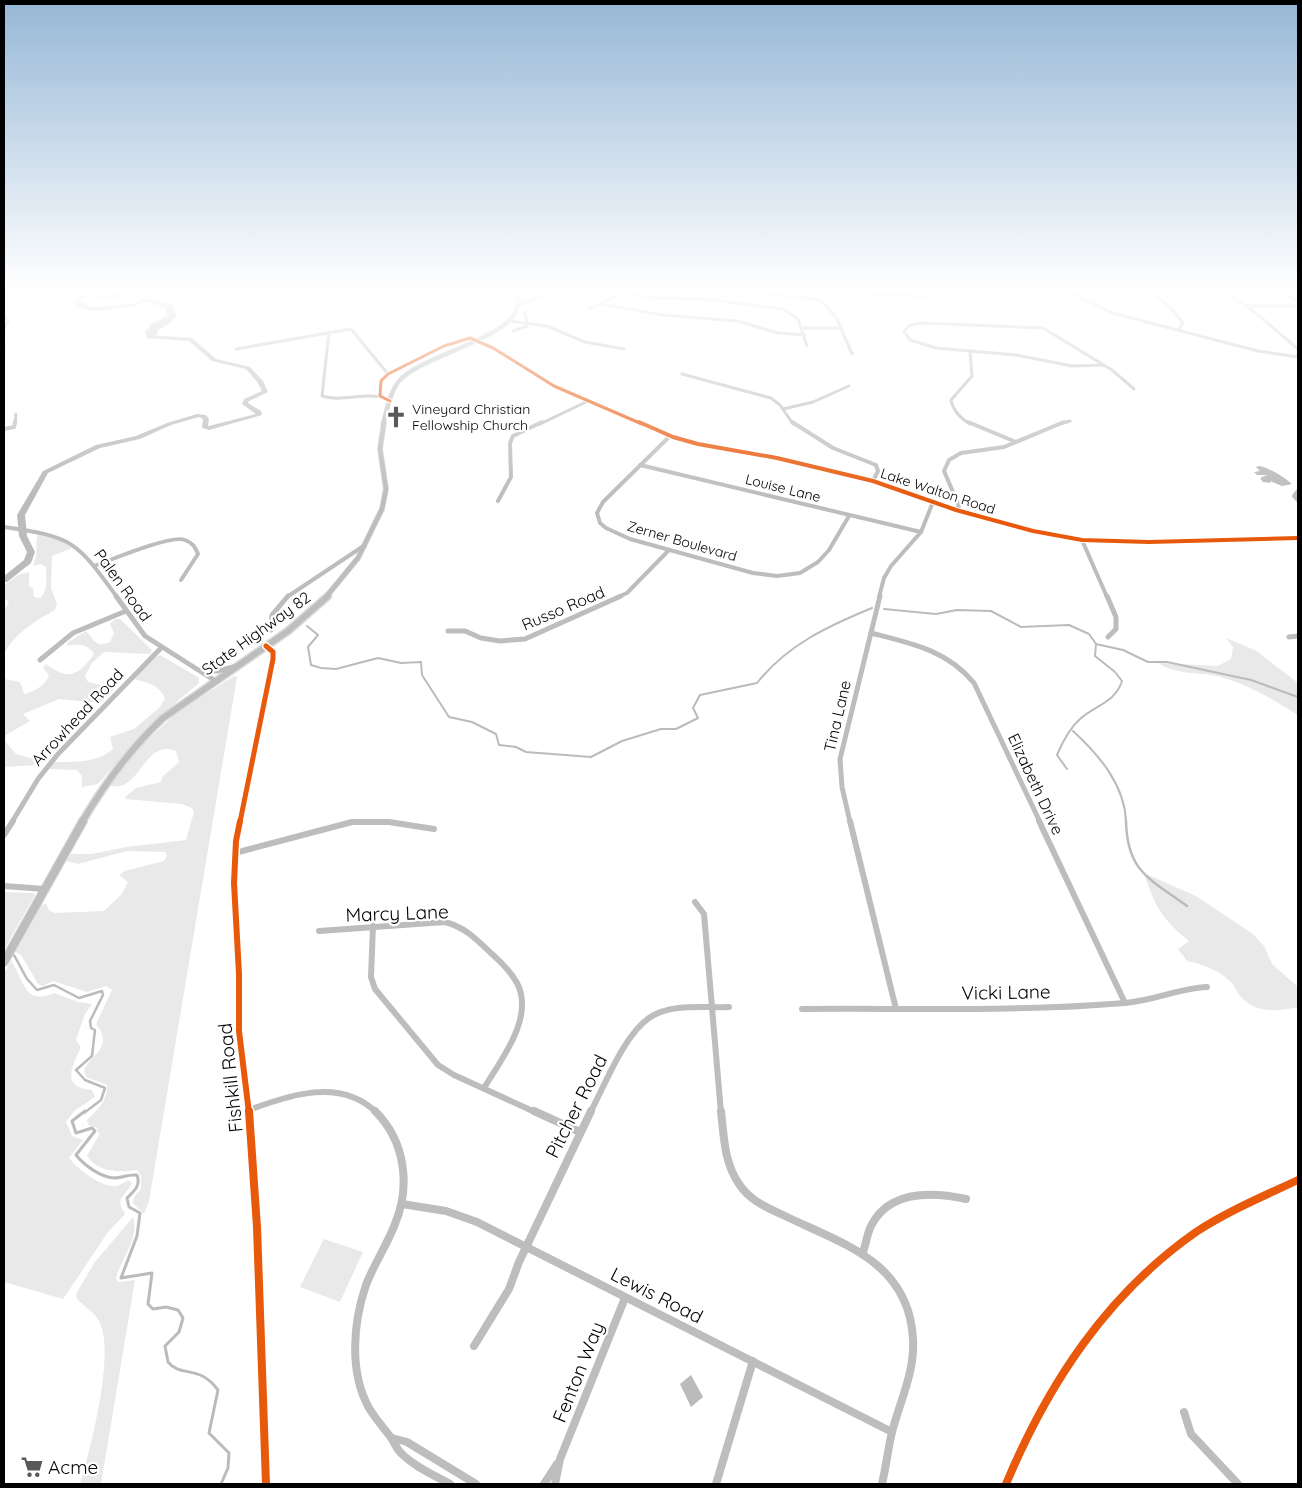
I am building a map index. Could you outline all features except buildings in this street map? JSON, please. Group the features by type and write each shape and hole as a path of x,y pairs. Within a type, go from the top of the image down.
{"main road":[{"name":"State Highway 82","path":"4,962 101,790 130,751 164,718 214,680 266,646 311,612 351,568 365,544 383,502 386,482 380,449 393,389 409,371 431,358"}],"street":[{"path":"326,358 322,396 336,398 367,394 390,400"},
{"path":"376,358 388,374"},
{"path":"381,397 381,381 388,374 420,358"},
{"name":"Lake Walton Road","path":"508,358 554,386 670,436 698,444 777,458 872,481 956,510 1033,531 1082,540 1207,542 1298,538"},
{"path":"972,358 971,380 968,386 952,397 950,402 952,408 961,419 970,424 1016,442"},
{"path":"1034,358 1072,366 1104,365"},
{"path":"1092,358 1117,373 1134,388"},
{"path":"682,374 773,399 783,409 792,423 828,445 876,465 878,471 872,481"},
{"path":"783,409 813,402 849,386"},
{"path":"498,501 511,476 510,443 513,436 588,401"},
{"path":"4,429 14,427 16,414"},
{"path":"956,510 960,506 944,471 947,461 962,452 1003,447 1058,423 1070,421"},
{"name":"Zerner Boulevard","path":"670,436 603,502 597,513 598,519 606,528 616,534 761,575 789,575 810,569 818,562 829,550 849,516"},
{"name":"Louise Lane","path":"640,465 922,532"},
{"path":"1298,490 1294,496 1298,500"},
{"name":"Tina Lane","path":"896,1009 840,770 841,750 884,578 891,566 922,532 934,502"},
{"name":"Palen Road","path":"4,527 32,530 64,538 74,544 94,566 145,636 161,648 214,680"},
{"path":"94,566 168,540 179,538 195,546 198,554 181,580"},
{"path":"1082,540 1116,617 1116,629 1108,637"},
{"path":"272,630 272,615 288,596 365,544"},
{"name":"Russo Road","path":"448,631 465,631 480,638 500,641 525,639 627,593 669,550"},
{"path":"40,660 73,633 126,611"},
{"name":"Elizabeth Drive","path":"871,633 938,652 958,665 974,683 1124,1003"},
{"path":"1289,637 1298,636"},
{"name":"Fishkill Road","path":"266,646 273,652 273,660 236,841 234,883 239,974 239,1031 249,1110 257,1227 266,1484"},
{"name":"Arrowhead Road","path":"4,835 38,778 58,754 161,648"},
{"path":"198,670 217,671 233,667"},
{"path":"235,853 258,849 307,832 352,822 389,822 434,829"},
{"path":"4,886 45,889"},
{"path":"695,902 704,914 725,1153 740,1186 762,1205 864,1252 892,1280 908,1311 913,1353 892,1432 882,1484"},
{"name":"Marcy Lane","path":"319,931 444,922 457,925 467,931 518,984 522,1000 520,1020 484,1088"},
{"path":"374,926 371,977 375,988 438,1065 454,1075 580,1132"},
{"name":"Vicki Lane","path":"802,1009 896,1009 1124,1003 1151,1000 1186,988 1207,987"},
{"name":"Pitcher Road","path":"474,1346 509,1289 526,1246 580,1132 623,1050 642,1024 662,1012 680,1008 729,1007"},
{"path":"249,1110 286,1096 312,1092 350,1096 368,1104 383,1117 401,1149 405,1171 402,1204 366,1286 358,1316 356,1347 359,1376 368,1404 377,1421 392,1438 400,1453 450,1484"},
{"path":"864,1252 872,1225 887,1206 894,1202 917,1195 945,1195 966,1199"},
{"name":"Lewis Road","path":"402,1204 446,1211 477,1222 892,1432"},
{"name":"Fenton Way","path":"544,1484 560,1459 626,1298"},
{"path":"716,1484 753,1361"},
{"path":"1184,1412 1191,1434 1238,1484"},
{"path":"392,1438 407,1442 476,1484"},
{"name":"Fenton Way","path":"555,1484 560,1459"}],"shaded area":[{"path":"1259,466 1277,473 1292,484 1282,486 1270,481 1271,483 1263,482 1260,478 1267,475 1257,475 1254,472 1260,471 1256,467"},
{"path":"38,533 58,539 72,548 52,556 51,588 57,604 55,610 33,623 20,634 4,654 4,610 9,602 4,598 4,585 18,575 29,572 29,586 33,589 34,597 40,598 45,591 46,567 41,564 33,566"},
{"path":"115,619 120,619 152,650 150,654 104,652 92,663 85,676 88,682 115,688 100,703 59,699 23,714 30,721 6,735 5,741 16,754 44,762 37,765 4,767 4,679 20,682 24,694 36,690 45,682 49,675 43,668 46,664 61,673 73,674 83,667 94,654 85,646 67,646 67,643 86,631 97,643 105,644 110,642 114,633 110,624"},
{"path":"1226,638 1255,650 1298,683 1298,715 1261,693 1231,680 1213,675 1173,670 1158,663 1218,666 1231,659 1233,647"},
{"path":"160,655 199,678 199,683 153,722 98,784 82,787 82,776 77,770 49,769 54,762 85,761 107,754 113,749 110,737 134,729 159,708 165,699 160,690 153,685 134,679 154,658"},
{"path":"234,676 237,677 149,1201 144,1214 133,1203 134,1197 141,1189 141,1176 137,1170 109,1170 97,1166 87,1156 99,1135 97,1128 88,1125 87,1120 104,1100 107,1085 86,1077 84,1071 102,1045 101,1032 96,1024 112,990 106,986 87,992 53,981 43,986 38,984 21,955 15,952 41,905 46,904 49,910 55,913 104,911 122,894 128,882 119,875 125,871 164,861 167,856 165,852 127,851 78,864 66,861 71,854 92,854 126,847 186,840 194,812 192,808 182,804 126,799 125,797 136,788 161,782 162,777 179,762 176,751 165,749 157,752 149,758 129,781 121,786 111,786 111,783 143,744 178,712"},
{"path":"1144,873 1196,896 1253,934 1264,946 1272,964 1298,987 1298,1007 1284,1010 1269,1010 1256,1007 1241,997 1232,983 1222,975 1205,966 1187,961 1178,949 1189,941 1160,912"},
{"path":"4,892 33,893 35,895 4,950"},
{"path":"11,961 30,993 36,996 44,996 54,993 78,1002 92,1004 85,1014 76,1040 81,1048 74,1062 71,1075 72,1081 76,1085 92,1090 95,1097 74,1111 66,1122 72,1136 83,1140 69,1158 84,1172 104,1184 117,1186 128,1180 132,1183 120,1204 125,1214 108,1232 63,1299 4,1282 4,973"},
{"path":"133,1217 134,1233 132,1241 116,1278 118,1282 135,1280 101,1484 80,1484 90,1449 100,1401 105,1355 99,1321 77,1299 76,1294 95,1262"},
{"path":"324,1239 363,1252 340,1302 300,1287"},
{"path":"691,1375 703,1397 691,1407 680,1384"}],"waterway":[{"path":"4,580 28,561 31,552 23,536 21,515 45,472 98,446 138,438 169,424 199,415 204,416 206,419 204,427 209,428 259,415 259,412 245,404 246,400 265,392 261,382 248,368 212,358"},
{"path":"307,626 318,635 308,647 311,665 336,669 378,658 401,663 421,662 422,675 449,717 472,722 496,734 499,745 516,747 526,752 591,757 622,741 661,729 676,729 698,718 693,708 700,695 757,683 781,658 795,647 824,630 872,608"},
{"path":"884,609 936,614 957,610 991,611 1021,627 1069,625 1089,634 1096,644"},
{"path":"283,616 289,618"},
{"path":"1067,769 1057,755 1067,736 1080,719 1110,699 1122,681 1115,672 1095,656 1096,644"},
{"path":"1096,644 1123,650 1148,662 1167,662 1251,680 1298,697"},
{"path":"1073,731 1092,750 1116,783 1125,808 1126,822"},
{"path":"1126,821 1127,838 1131,852 1143,873 1187,906"},
{"path":"10,955 14,955 27,979 37,990 54,985 79,998 102,991 103,995 90,1021 91,1028 95,1030 92,1056 76,1070 85,1080 105,1088 101,1100 84,1113"},
{"path":"85,1111 72,1121 76,1133 92,1128 95,1131 76,1155 83,1163 103,1175 114,1178 137,1175 138,1179 136,1188 127,1198 129,1207 140,1213 137,1236 121,1278 152,1273 148,1304 153,1309 166,1307 178,1310 183,1318 179,1332 165,1346 168,1362 173,1367 204,1377 218,1390 209,1433 229,1453 228,1468 221,1484"}],"cycle path":[{"path":"390,401 380,396 381,381 388,374 419,358"},
{"path":"510,358 554,386 673,437 698,444 777,458 873,481 956,510 1033,531 1082,540 1149,542 1298,538"},
{"path":"266,646 273,652 273,659 236,841 234,883 239,974 239,1031 249,1110 257,1227 266,1484"},
{"path":"1006,1484 1021,1447 1059,1376 1107,1312 1165,1256 1197,1232 1234,1211 1298,1180"}],"place":[{"name":"Vineyard Christian Fellowship Church","path":"396,417"},
{"name":"Acme","path":"32,1467"}]}
